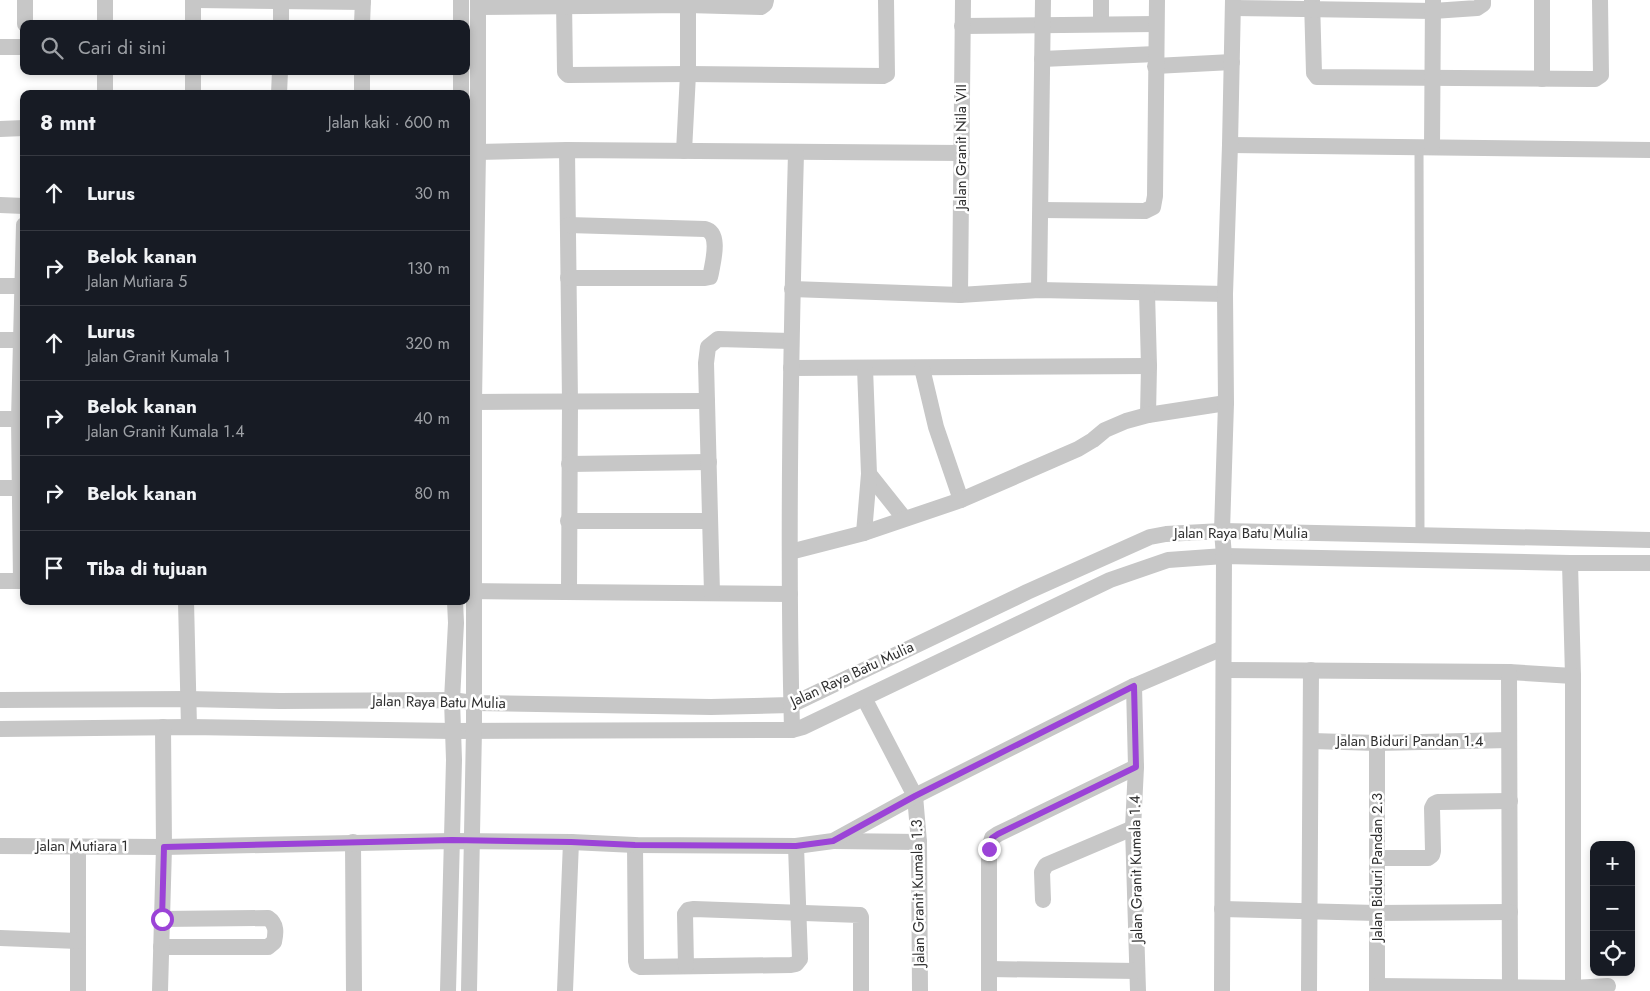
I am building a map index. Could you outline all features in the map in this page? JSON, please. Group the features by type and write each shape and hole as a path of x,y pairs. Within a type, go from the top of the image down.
{"street":[{"path":"25,0 25,20"},
{"path":"105,0 105,20"},
{"path":"193,20 195,0 362,1 362,20"},
{"path":"281,0 281,20"},
{"path":"461,0 461,20"},
{"path":"469,991 474,729 470,591 474,402 472,154 478,4 688,3 761,6 765,4 766,0"},
{"path":"564,3 565,72 571,76 688,74 884,76 887,74 886,0"},
{"name":"Jalan Granit Nila VII","path":"960,295 963,0"},
{"path":"1039,290 1043,0"},
{"path":"1101,0 1101,24"},
{"path":"1041,210 1145,211 1153,207 1155,196 1157,0"},
{"path":"1222,991 1224,556 1222,531 1226,403 1225,294 1233,4 1433,5 1477,8 1483,4 1483,0"},
{"path":"1542,0 1542,79"},
{"path":"1312,4 1314,73 1317,77 1591,80 1601,75 1600,0"},
{"path":"684,151 688,74 688,3"},
{"path":"1425,147 1433,78 1433,5"},
{"path":"962,26 1156,24"},
{"path":"0,47 20,47"},
{"path":"1042,59 1232,62"},
{"path":"105,75 105,90"},
{"path":"192,90 193,75"},
{"path":"279,90 280,75"},
{"path":"362,75 362,90"},
{"path":"461,75 461,90"},
{"path":"0,128 20,128"},
{"path":"1230,145 1650,150"},
{"path":"472,154 567,150 962,153"},
{"path":"567,150 570,402 569,591"},
{"path":"792,730 790,594 791,368 796,153"},
{"path":"0,205 20,206"},
{"path":"568,225 705,229 712,232 715,247 710,277 568,278"},
{"path":"0,286 20,286"},
{"path":"792,289 960,295 1039,290 1225,294"},
{"path":"1147,293 1148,415"},
{"path":"712,593 706,354 711,343 718,339 792,341"},
{"path":"0,340 20,340"},
{"path":"791,368 1149,366"},
{"path":"864,533 869,474 865,368"},
{"path":"922,368 936,427 961,500"},
{"path":"20,380 20,454"},
{"path":"474,402 707,401"},
{"path":"790,552 864,533 961,500 1078,450 1105,430 1126,421 1148,415 1226,403"},
{"path":"0,419 19,419"},
{"path":"569,464 709,462"},
{"path":"869,474 904,518"},
{"path":"0,488 20,488"},
{"path":"568,521 710,521"},
{"name":"Jalan Raya Batu Mulia","path":"0,700 452,700 474,703 711,707 791,705 1027,592 1150,537 1166,534 1222,531 1650,540"},
{"path":"0,729 189,727 453,731 474,729 792,730 803,727 1110,580 1168,560 1224,556 1650,563"},
{"path":"1570,563 1573,676 1573,989"},
{"path":"0,581 20,581"},
{"path":"470,591 790,594"},
{"path":"186,605 189,727"},
{"path":"448,991 454,760 452,700 455,605"},
{"path":"833,841 915,796 1134,686 1223,648"},
{"path":"1224,670 1509,672 1573,676"},
{"path":"1309,991 1311,670"},
{"path":"1509,672 1510,989"},
{"name":"Jalan Granit Kumala 1.4","path":"1134,686 1136,767 1133,828 1138,991"},
{"path":"864,698 915,796"},
{"path":"160,991 164,847 163,727"},
{"name":"Jalan Biduri Pandan 1.4","path":"1312,741 1377,743 1509,740"},
{"name":"Jalan Biduri Pandan 2.3","path":"1377,743 1377,988"},
{"path":"989,991 989,849 992,838 1136,767"},
{"name":"Jalan Granit Kumala 1.3","path":"915,796 919,842 920,991"},
{"path":"1377,858 1428,858 1432,855 1432,808 1438,802 1510,801"},
{"path":"1043,900 1042,872 1046,865 1133,828"},
{"name":"Jalan Mutiara 1","path":"0,846 164,847 452,840 635,845 796,846 833,841"},
{"path":"833,841 919,842"},
{"path":"353,842 354,991"},
{"path":"565,991 571,842"},
{"path":"635,845 637,965 641,967 796,964 800,959 796,846"},
{"path":"78,846 78,991"},
{"path":"1222,909 1376,913 1510,912"},
{"path":"686,966 685,914 688,910 860,915 861,991"},
{"path":"161,947 268,947 274,942 276,931 272,921 268,918 162,919"},
{"path":"0,938 78,941"},
{"path":"990,970 1137,970"},
{"path":"1377,988 1573,989 1608,986"}],"lane":[{"path":"1420,536 1425,147"}],"route":[{"path":"162,919 164,847 452,840 635,845 796,846 833,841 915,796 1134,686 1136,767 998,834 992,838 989,849"}]}
